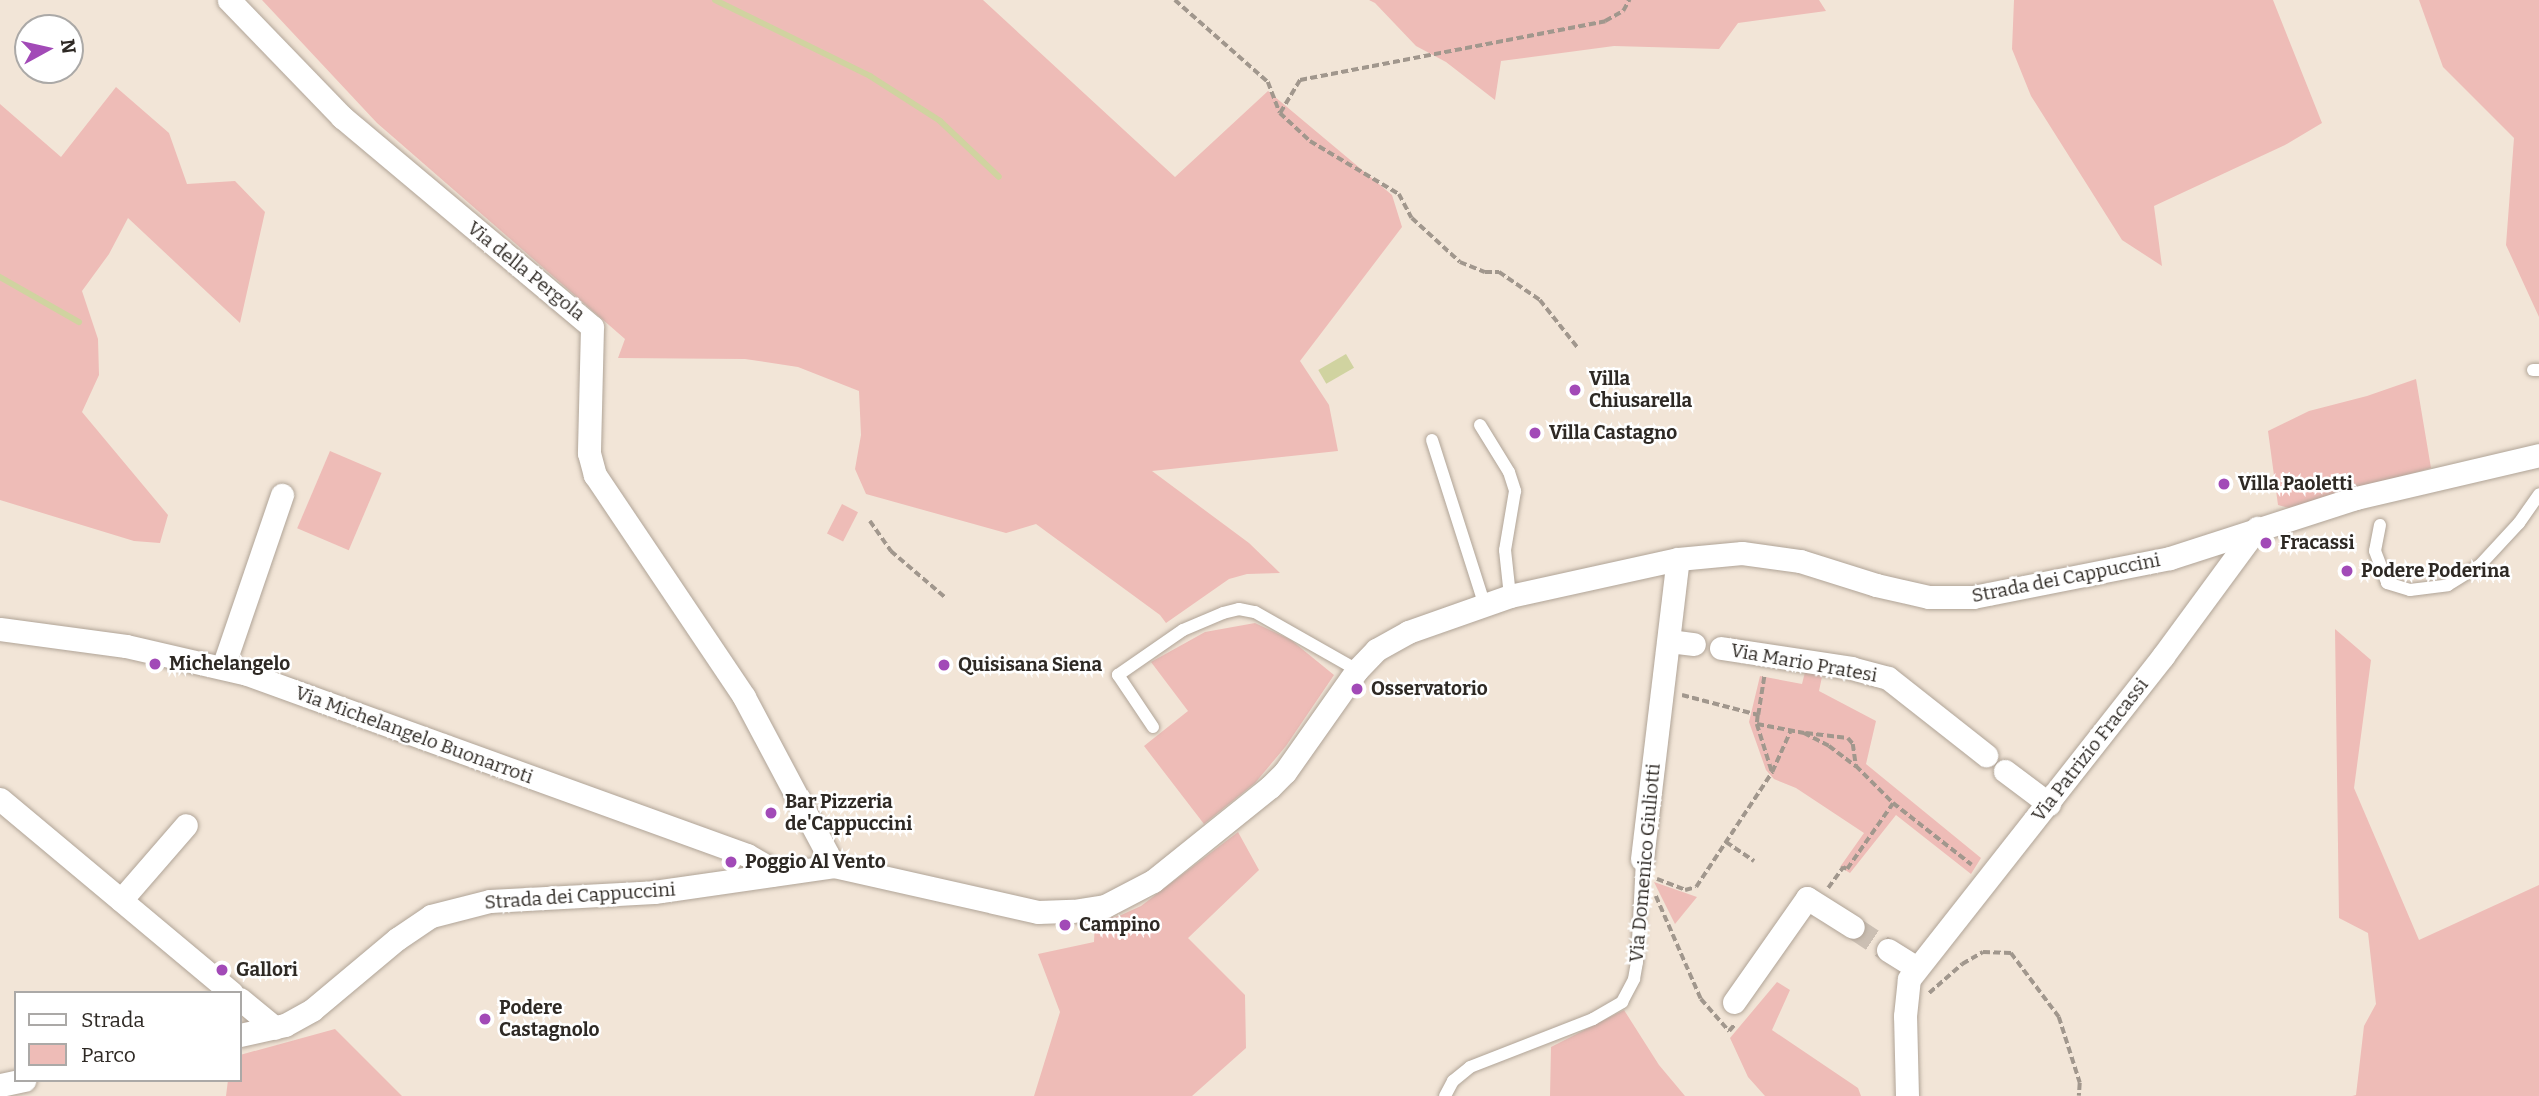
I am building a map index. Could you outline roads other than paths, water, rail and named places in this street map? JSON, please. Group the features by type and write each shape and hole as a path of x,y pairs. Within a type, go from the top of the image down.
{"street":[{"name":"Via della Pergola","path":"229,0 355,128 592,327 589,453 595,475 744,697 834,866"},
{"name":"Strada dei Cappuccini","path":"242,1035 275,1028 312,1010 397,939 443,911 507,899 611,896 834,866 1038,912 1073,911 1115,902 1153,881 1270,787 1285,772 1370,654 1396,637 1510,596 1678,559 1727,553 1776,556 1909,593 1961,598 2135,566 2186,553 2356,498 2539,455"},
{"path":"223,667 282,495"},
{"name":"Via Patrizio Fracassi","path":"1907,1096 1904,1075 1906,993 1909,979 2049,804 2258,528"},
{"name":"Via Domenico Giuliotti","path":"1644,865 1678,559"},
{"name":"Via Michelangelo Buonarroti","path":"0,629 126,646 223,667 747,855 766,866 773,875"},
{"path":"1669,640 1694,644"},
{"name":"Via Mario Pratesi","path":"1720,648 1852,668 1888,678 1986,755"},
{"path":"2006,771 2049,804"},
{"path":"0,799 225,989"},
{"path":"121,900 186,825"},
{"path":"1735,1011 1807,898 1853,927"},
{"path":"1888,950 1917,968"},
{"path":"242,1001 275,1028"}],"lane":[{"path":"1480,425 1509,472 1514,491 1506,550 1510,596"},
{"path":"1432,440 1485,603"},
{"path":"2380,525 2375,551 2387,583 2410,590 2448,585 2482,564 2519,523 2539,494"},
{"path":"1153,727 1118,675 1183,630 1223,613 1239,609 1255,612 1284,626 1357,670"},
{"name":"Via Domenico Giuliotti","path":"1445,1096 1453,1082 1470,1067 1593,1020 1622,1002 1634,979 1637,962 1644,865"}],"waterway":[{"path":"715,0 870,76 940,121 999,177"},
{"path":"0,277 79,322"}],"tunnel":[{"path":"1853,927 1888,950"}],"place":[{"name":"Villa Chiusarella","path":"1575,390"},
{"name":"Villa Castagno","path":"1535,433"},
{"name":"Villa Paoletti","path":"2224,484"},
{"name":"Fracassi","path":"2266,543"},
{"name":"Podere Poderina","path":"2347,571"},
{"name":"Michelangelo","path":"155,664"},
{"name":"Quisisana Siena","path":"944,665"},
{"name":"Osservatorio","path":"1357,689"},
{"name":"Bar Pizzeria de'Cappuccini","path":"771,813"},
{"name":"Poggio Al Vento","path":"731,862"},
{"name":"Campino","path":"1065,925"},
{"name":"Gallori","path":"222,970"},
{"name":"Podere Castagnolo","path":"485,1019"}]}
